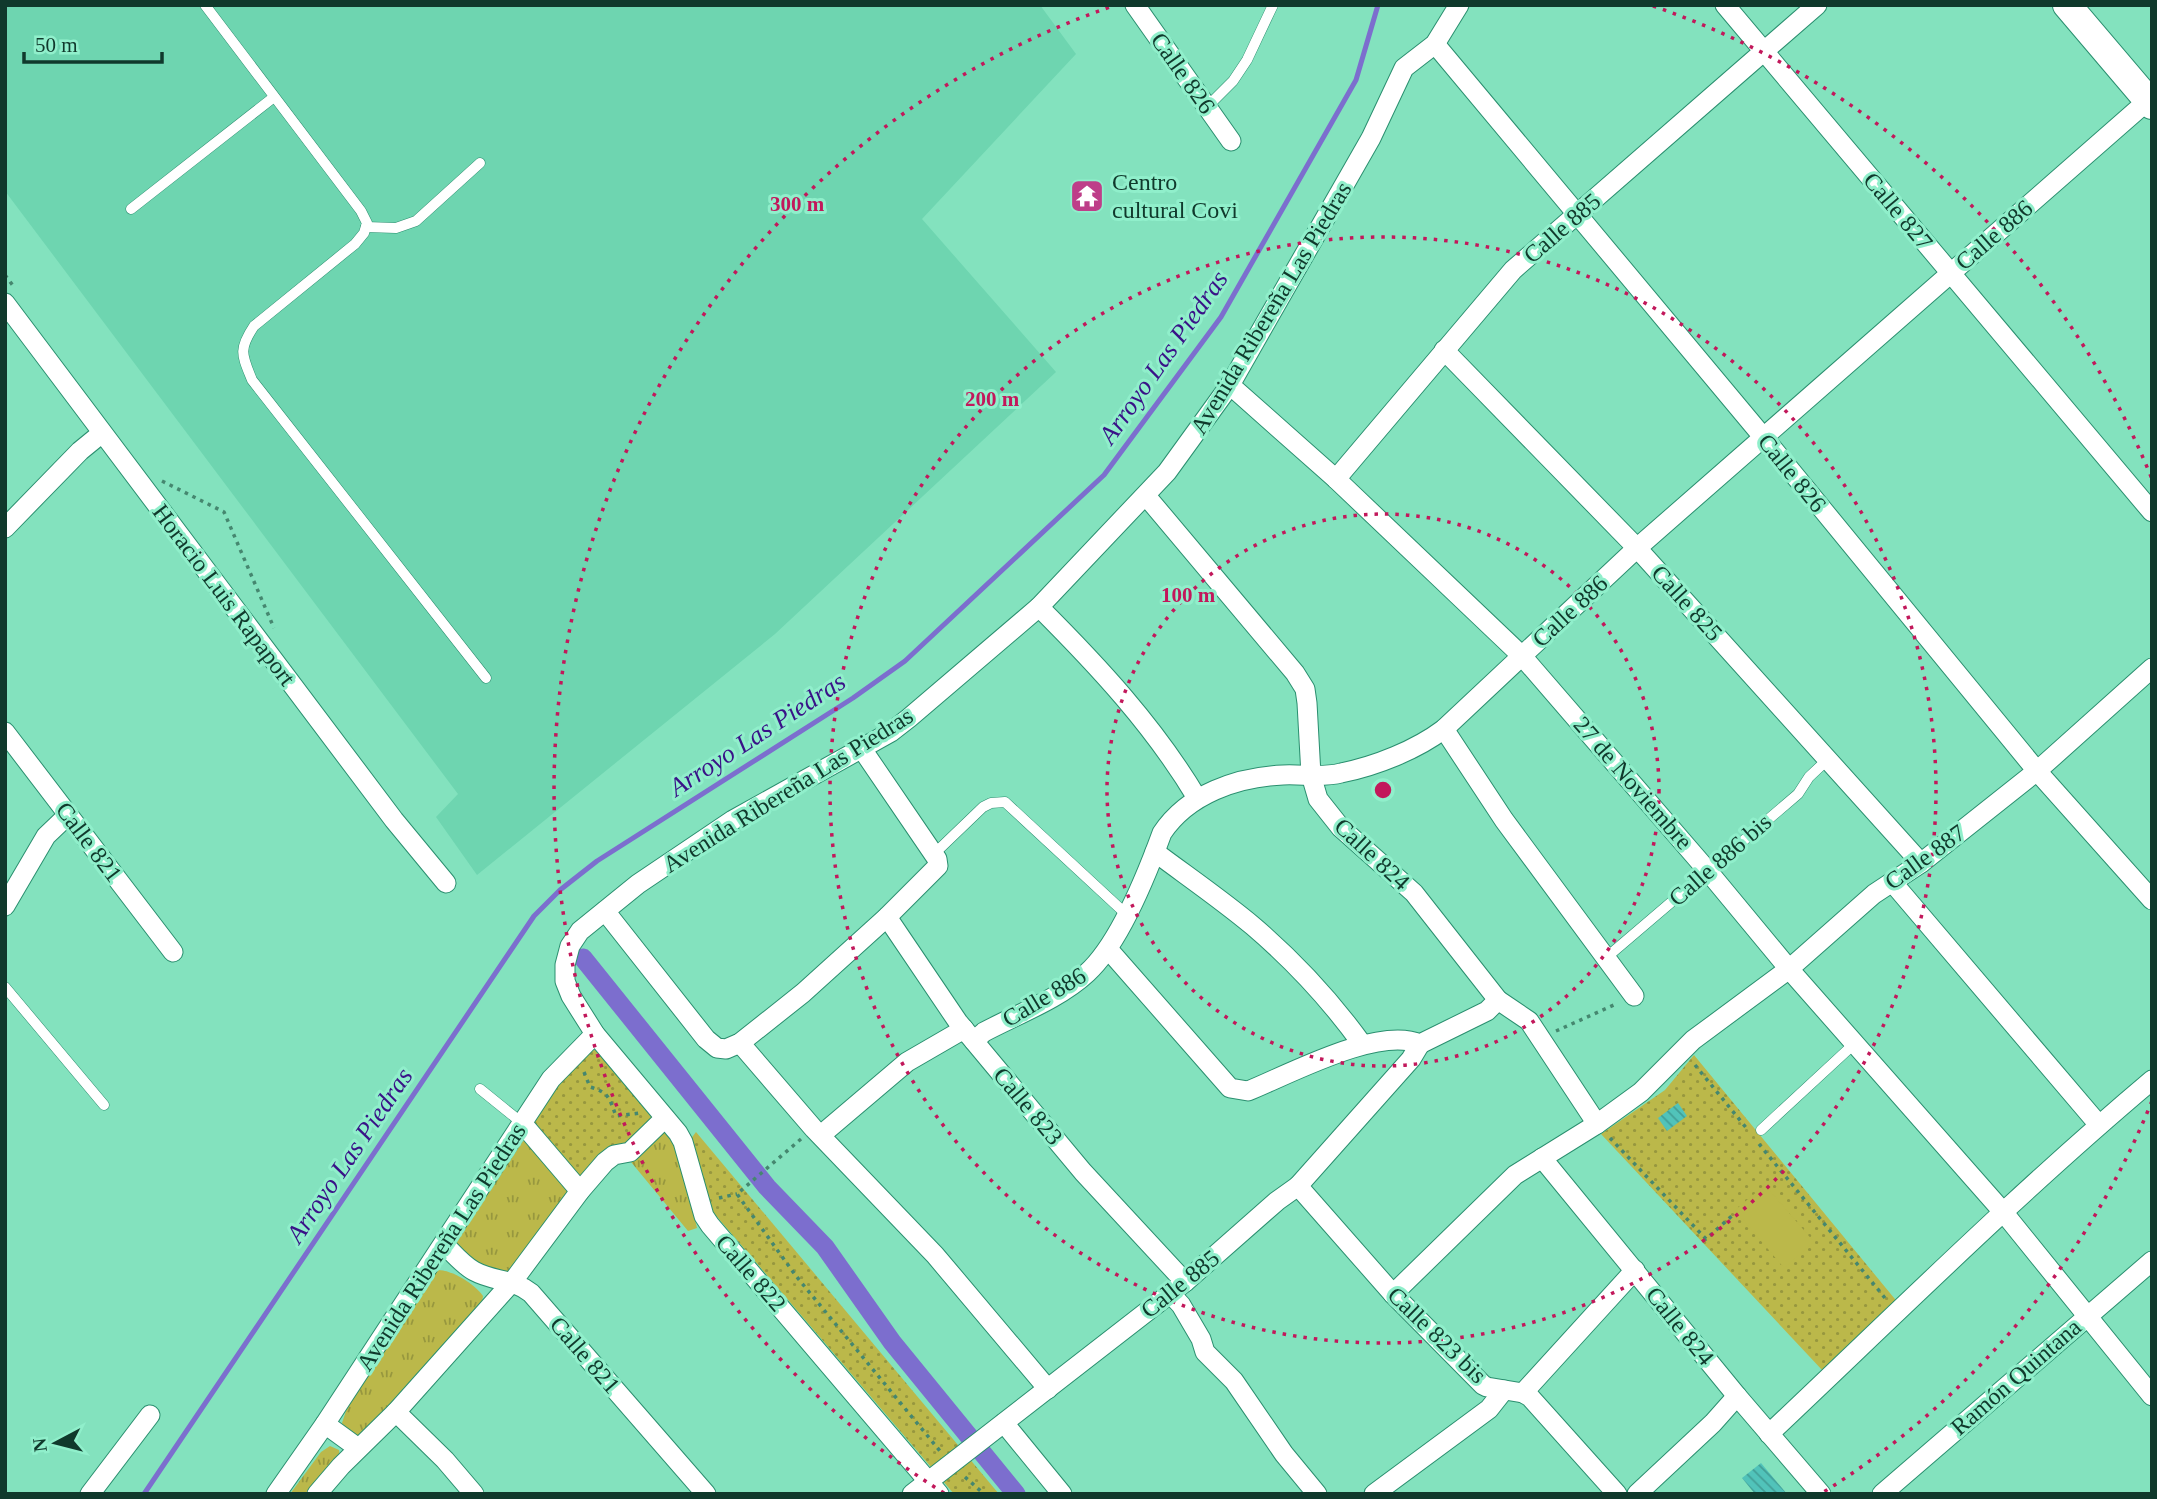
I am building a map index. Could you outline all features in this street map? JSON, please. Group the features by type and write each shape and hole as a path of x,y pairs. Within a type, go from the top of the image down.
{"main road":[{"path":"2067,5 2151,101"}],"street":[{"name":"Calle 826","path":"1135,5 1231,141"},
{"name":"Avenida Ribereña Las Piedras","path":"276,1494 325,1424 551,1079 595,1034 571,996 565,981 565,965 570,946 580,931 638,884 733,820 891,732 1039,607 1146,497 1188,445 1230,385 1371,138 1404,68 1435,44 1460,5"},
{"name":"Calle 827","path":"1725,5 2152,512"},
{"name":"Calle 885","path":"1336,480 1513,270 1817,5"},
{"name":"Calle 826","path":"1435,44 1764,438 2037,771 2152,900"},
{"name":"Calle 886","path":"817,1132 907,1062 969,1035 985,1032 1076,982 1097,963 1118,934 1168,823 1197,798 1250,779 1280,775 1340,774 1427,742 1444,729 1637,548 1950,273 2151,101"},
{"name":"Horacio Luis Rapaport","path":"13,300 102,433 394,821 446,883"},
{"name":"Calle 825","path":"1444,350 1637,548 1921,863"},
{"name":"27 de Noviembre","path":"1230,385 1336,480 1522,656 1789,969 2004,1213"},
{"path":"5,528 80,451 102,433"},
{"name":"Calle 824","path":"1146,497 1295,673 1305,689 1311,775 1318,799 1341,828 1403,881 1498,1000 1529,1021 1597,1124"},
{"path":"1039,607 1088,656 1157,736 1197,798"},
{"name":"Calle 887","path":"1393,1294 1515,1175 1597,1124 1642,1092 1688,1045 1789,969 1874,894 1921,863 2037,771 2152,668"},
{"path":"1444,729 1504,820 1634,996"},
{"name":"Calle 821","path":"5,732 173,952"},
{"path":"605,911 706,1039 717,1048 740,1043 803,993 887,917 938,866 862,749"},
{"path":"5,906 46,836 68,815"},
{"path":"1155,852 1253,926 1318,988 1339,1011 1362,1044"},
{"path":"1893,883 2099,1125"},
{"name":"Calle 823","path":"887,917 969,1035 1177,1287 1185,1311 1201,1339 1205,1352 1234,1381 1284,1454 1317,1494"},
{"path":"1108,949 1230,1088 1248,1091 1362,1044 1408,1039 1420,1044 1487,1011 1498,1000"},
{"name":"Calle 822","path":"595,1034 657,1115 683,1142 704,1216 710,1226 934,1488"},
{"path":"740,1043 817,1132 935,1255 1048,1388"},
{"name":"Calle 885","path":"912,1494 934,1488 956,1461 1177,1287 1298,1186 1411,1059 1420,1044"},
{"path":"1821,1494 1769,1434 2099,1125 2152,1080"},
{"path":"317,1494 358,1448 396,1412 513,1281 605,1162 614,1155 630,1152 657,1115"},
{"path":"522,1123 580,1191"},
{"name":"Calle 824","path":"1542,1158 1769,1434"},
{"name":"Calle 823 bis","path":"1298,1186 1393,1294 1483,1385 1530,1397 1617,1494"},
{"path":"2004,1213 2152,1396"},
{"name":"Calle 821","path":"444,1244 472,1270 493,1278 513,1281 531,1293 706,1494"},
{"name":"Ramón Quintana","path":"1882,1494 2152,1261"},
{"path":"1374,1494 1513,1392 1635,1270"},
{"path":"1637,1494 1713,1423 1737,1396"},
{"path":"396,1412 445,1460 474,1494"},
{"path":"90,1494 150,1415"},
{"path":"325,1424 358,1448"},
{"path":"998,1428 1062,1494"}],"lane":[{"path":"205,5 367,223 355,244 254,326 243,342 243,357 252,380 486,678"},
{"path":"1207,107 1233,81 1247,60 1273,5"},
{"path":"131,209 274,97"},
{"path":"366,227 396,228 416,221 480,163"},
{"name":"Calle 886 bis","path":"1607,957 1798,794 1828,759"},
{"path":"933,855 983,807 991,803 1005,802 1126,914"},
{"path":"5,987 103,1105"},
{"path":"1761,1130 1854,1044"},
{"path":"480,1089 522,1123"}],"path":[{"path":"5,275 13,300"},
{"path":"156,478 225,512 277,635"},
{"path":"1541,1038 1634,996"},
{"path":"1688,1045 1897,1313"},
{"path":"582,1063 590,1087 604,1091 616,1116 657,1115"},
{"path":"1597,1124 1706,1239 1734,1214"},
{"path":"817,1132 737,1194 796,1276 984,1494"}],"shaded area":[{"path":"5,5 1040,5 1076,54 922,219 1056,372 775,634 477,875 436,817 458,794 5,191"}],"green space":[{"path":"595,1050 603,1052 658,1119 582,1181 533,1124 570,1070 587,1053"},
{"path":"1694,1055 1899,1304 1823,1371 1601,1134 1665,1090"},
{"path":"664,1132 672,1141 683,1164 697,1228 688,1231 631,1162"},
{"path":"696,1132 999,1494 954,1494 712,1211 690,1140"},
{"path":"525,1136 571,1190 511,1275 492,1275 451,1244"},
{"path":"1765,1185 1814,1242 1784,1268 1735,1210"},
{"path":"438,1270 450,1272 469,1282 483,1296 482,1302 459,1336 359,1437 345,1431 342,1423 346,1411 364,1378 430,1276"},
{"path":"330,1446 339,1450 340,1459 315,1494 290,1494 321,1452"}],"building":[{"path":"1678,1103 1687,1116 1667,1131 1658,1118"},
{"path":"1761,1463 1787,1494 1755,1494 1742,1478"}],"waterway":[{"name":"Arroyo Las Piedras","path":"144,1494 534,916 560,890 597,861 853,698 905,661 1104,475 1221,317 1356,80 1378,5"},
{"path":"583,958 767,1187 825,1247 892,1342 1016,1494"}],"place":[{"name":"Centro cultural Covi","path":"1087,196"}]}
